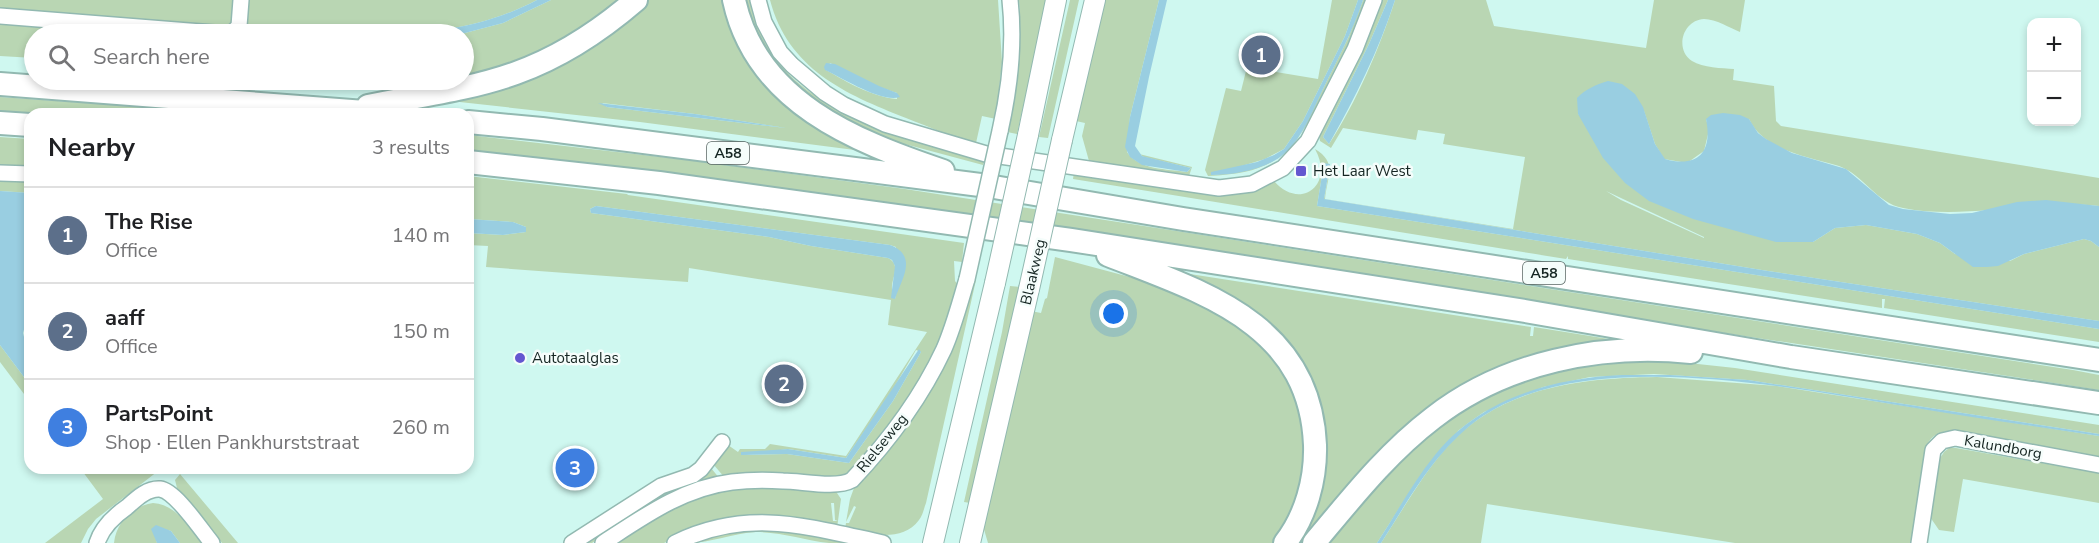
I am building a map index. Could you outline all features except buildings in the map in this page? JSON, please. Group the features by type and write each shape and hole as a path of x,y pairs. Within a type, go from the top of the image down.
{"highway":[{"path":"474,84 516,73 560,54 598,31 636,0"},
{"name":"A58","path":"734,0 747,40 768,72 794,98 827,122 874,146 988,186"},
{"path":"0,84 24,86"},
{"path":"80,90 321,108"},
{"path":"358,108 448,90"},
{"path":"0,123 24,125"},
{"name":"A58","path":"474,123 542,129 988,186 1183,219 2099,360"},
{"path":"474,163 659,183 1071,240 1525,310 1791,357 2099,403"},
{"path":"1071,240 1190,287 1226,304 1262,331 1291,366 1308,404 1314,431 1315,453 1314,474 1308,496 1301,516 1285,543"},
{"path":"1314,543 1386,461 1418,430 1464,397 1513,373 1568,357 1622,351 1791,357"}],"main road":[{"path":"933,543 995,283 1056,0"},
{"name":"Blaakweg","path":"970,543 1095,0"}],"street":[{"path":"239,24 241,0"},
{"path":"758,0 764,22 780,52 792,65 825,93 865,115 896,127 986,154 1219,188 1252,184 1283,168 1308,141 1355,50 1374,0"},
{"name":"Rielseweg","path":"603,543 656,509 687,494 713,486 758,480 846,483 852,480 897,426 945,346 967,279 1010,84 1012,51 1010,0"},
{"path":"0,16 101,24"},
{"path":"0,173 24,174"},
{"name":"Kalundborg","path":"1919,543 1933,450 1941,441 1955,438 2099,465"},
{"path":"572,543 661,486 693,475 701,469 722,442"},
{"path":"97,543 115,516 141,495 160,489 172,495 212,543"},
{"path":"675,543 728,526 777,522 818,528 883,543"}],"green space":[{"path":"0,0 237,0 235,20 230,24 182,24 0,12"},
{"path":"246,0 537,0 506,14 472,24 240,24"},
{"path":"551,0 618,0 583,27 546,48 506,64 474,73 474,31 503,23"},
{"path":"639,0 726,0 734,31 870,152 640,122 423,98 462,90 474,90 474,87","holes":["602,103 695,114 786,128 607,107"]},
{"path":"741,0 750,0 762,37 783,68 810,92 841,111 876,126 985,159 983,165 886,139 822,111 771,66"},
{"path":"770,0 998,0 1002,62 996,119 982,116 976,143 883,109 822,76 790,44","holes":["830,63 879,87 897,93 897,99 869,92 826,70"]},
{"path":"1019,0 1047,0 1017,134 1007,132 1019,50"},
{"path":"1070,0 1079,0 1048,138 1039,137"},
{"path":"1104,0 1159,0 1130,117 1127,152 1132,158 1154,168 1187,172 1191,168 1139,154 1192,167 1189,176 1089,161 1082,136 1085,123 1076,121"},
{"path":"1332,0 1358,0 1345,36 1303,121 1284,149 1265,159 1212,175 1237,172 1274,160 1260,168 1245,172 1208,176 1205,170 1226,88 1241,91 1247,67 1318,79"},
{"path":"1363,0 1367,0 1350,43 1317,112 1314,111 1301,133 1348,38"},
{"path":"1383,0 1388,0 1323,137 1329,144 1349,111 1366,74 1395,0 1486,0 1494,26 1646,48 1654,0 1745,0 1740,32 1713,20 1697,21 1691,24 1683,36 1683,50 1686,56 1696,63 1734,69 1733,80 1774,86 1776,121 1781,126 2099,178 2099,206 2074,204 1952,212 1903,208 1885,201 1848,170 1776,146 1756,130 1749,119 1706,119 1709,130 1704,151 1687,163 1664,159 1655,144 1644,111 1578,114 1799,242 1813,242 1835,228 1866,225 1917,234 1940,243 1955,254 2010,261 2024,254 2084,239 2091,241 2099,247 2099,321 1768,271 1324,199 1329,169 1325,199 1513,229 1525,157 1443,144 1445,134 1418,130 1416,140 1343,128 1331,148 1320,141 1319,136 1362,51","holes":["1606,191 1704,237 1621,200"]},
{"path":"0,20 52,24 24,24 24,57 0,56"},
{"path":"0,97 157,108 24,108 24,114 0,114"},
{"path":"474,136 687,160 905,189 2073,370 2099,375 2099,390 1502,299 474,153"},
{"path":"1299,136 1284,153 1276,159"},
{"path":"0,137 24,139 24,171 0,169"},
{"path":"1315,149 1327,159 1329,165 1324,164 1317,206 2099,329 2099,342 1884,308 1885,299 1882,299 1882,308 1568,259 1568,256 1566,259 1073,179 1074,172 1197,191 1274,181 1284,190 1294,194 1304,194 1318,183 1321,173"},
{"path":"0,177 24,178 24,193 0,191"},
{"path":"474,177 627,194 964,243 962,262 954,261 955,281 959,286 937,351 907,402 872,448 845,477 833,479 819,476 725,478 713,464 728,445 738,452 740,449 765,449 770,444 846,456 927,332 888,325 891,300 689,268 688,282 486,267 488,246 474,245 474,233 503,235 526,232 526,227 513,222 474,219","holes":["596,206 896,247 895,299 892,289 895,268 888,258 769,237 591,213 590,209","916,350 921,352 893,401 849,463 787,454 742,455 788,449 846,458 889,396"]},
{"path":"1055,257 1156,284 1226,314 1266,348 1288,381 1302,417 1305,461 1297,500 1283,529 1273,543 988,543 983,526 1031,311 1041,313 1047,298"},
{"path":"1177,272 1531,327 1530,336 1533,336 1534,327 1634,343 1499,372 1307,543 1291,543 1303,522 1307,384"},
{"path":"973,280 976,280 926,503 919,520 904,532 895,534 875,534 845,529 856,507 854,506 846,522 854,488 883,453"},
{"path":"1010,286 1020,287 970,503 964,502 1002,332"},
{"path":"0,345 24,377 24,394 0,362"},
{"path":"1670,361 1735,368 2099,425 2099,434 1748,380 1654,374 1590,377 1543,387 1484,412 1459,430 1416,482 1377,543 1326,543 1398,460 1459,410 1531,376 1599,362"},
{"path":"1657,377 1777,386 2099,436 2099,458 1950,431 1937,434 1925,450 1911,543 1735,543 1487,504 1481,543 1381,543 1420,482 1446,448 1467,427 1491,411 1516,399 1571,384"},
{"path":"1949,448 2099,473 2099,503 1963,479 1954,532 1939,530 1930,517 1939,460"},
{"path":"711,468 720,479 643,510 592,543 584,543 660,495"},
{"path":"84,474 154,474 96,519 81,543 45,543 103,499"},
{"path":"180,474 238,543 222,543 177,488 175,480"},
{"path":"759,486 835,490 841,499 838,521 837,527 818,522 679,536 664,543 613,543 673,506 720,490","holes":["831,503 834,503 835,520 838,521 833,521"]},
{"path":"153,503 175,512 187,523 202,543 180,543 171,531 159,528 154,532 157,543 114,543 118,529 126,517 138,508"},
{"path":"769,528 862,543 829,543 775,533 756,532 688,543 710,535"}],"water":[{"path":"537,0 551,0 503,23 474,31 474,24 471,24 506,14"},
{"path":"1159,0 1167,0 1135,146 1142,156 1191,168 1187,172 1142,165 1130,157 1125,147 1130,117"},
{"path":"1358,0 1363,0 1350,34 1307,123 1291,147 1278,159 1260,167 1230,174 1211,175 1211,172 1257,162 1284,149 1303,121 1345,36"},
{"path":"1388,0 1395,0 1382,37 1329,144 1323,137"},
{"path":"826,63 835,64 897,93 900,97 892,98 862,89 825,70"},
{"path":"1608,81 1622,84 1635,94 1643,107 1655,144 1665,159 1686,161 1700,155 1707,141 1706,119 1711,115 1723,113 1740,115 1749,119 1758,133 1766,139 1792,153 1846,169 1889,205 1903,209 1950,214 1972,213 2017,202 2046,200 2099,206 2099,247 2084,239 2024,254 1998,266 1973,267 1940,243 1917,234 1866,225 1835,228 1813,242 1776,242 1693,219 1649,201 1625,183 1603,158 1578,114 1577,98 1591,88"},
{"path":"598,103 695,114 786,128 607,107"},
{"path":"1324,163 1330,164 1324,199 1768,271 2099,321 2099,329 1317,206"},
{"path":"0,191 24,193 24,377 0,345"},
{"path":"596,206 890,245 904,255 906,269 895,299 891,298 895,266 888,258 769,237 591,213 590,209"},
{"path":"474,219 513,222 526,227 526,232 503,235 474,233"},
{"path":"919,349 921,352 893,401 849,463 787,454 741,455 741,452 788,449 846,458"},
{"path":"1670,375 1748,380 2099,434 2099,436 1742,382 1629,377 1575,382 1526,395 1483,416 1467,429 1438,458 1381,543 1377,543 1427,465 1453,436 1473,419 1519,395 1544,387 1596,377"},
{"path":"156,525 171,531 180,543 157,543 151,529"}],"place":[{"name":"The Rise","path":"1261,55"},
{"name":"Het Laar West","path":"1301,171"},
{"name":"Autotaalglas","path":"520,358"},
{"name":"aaff","path":"784,384"},
{"name":"PartsPoint","path":"575,468"}]}
